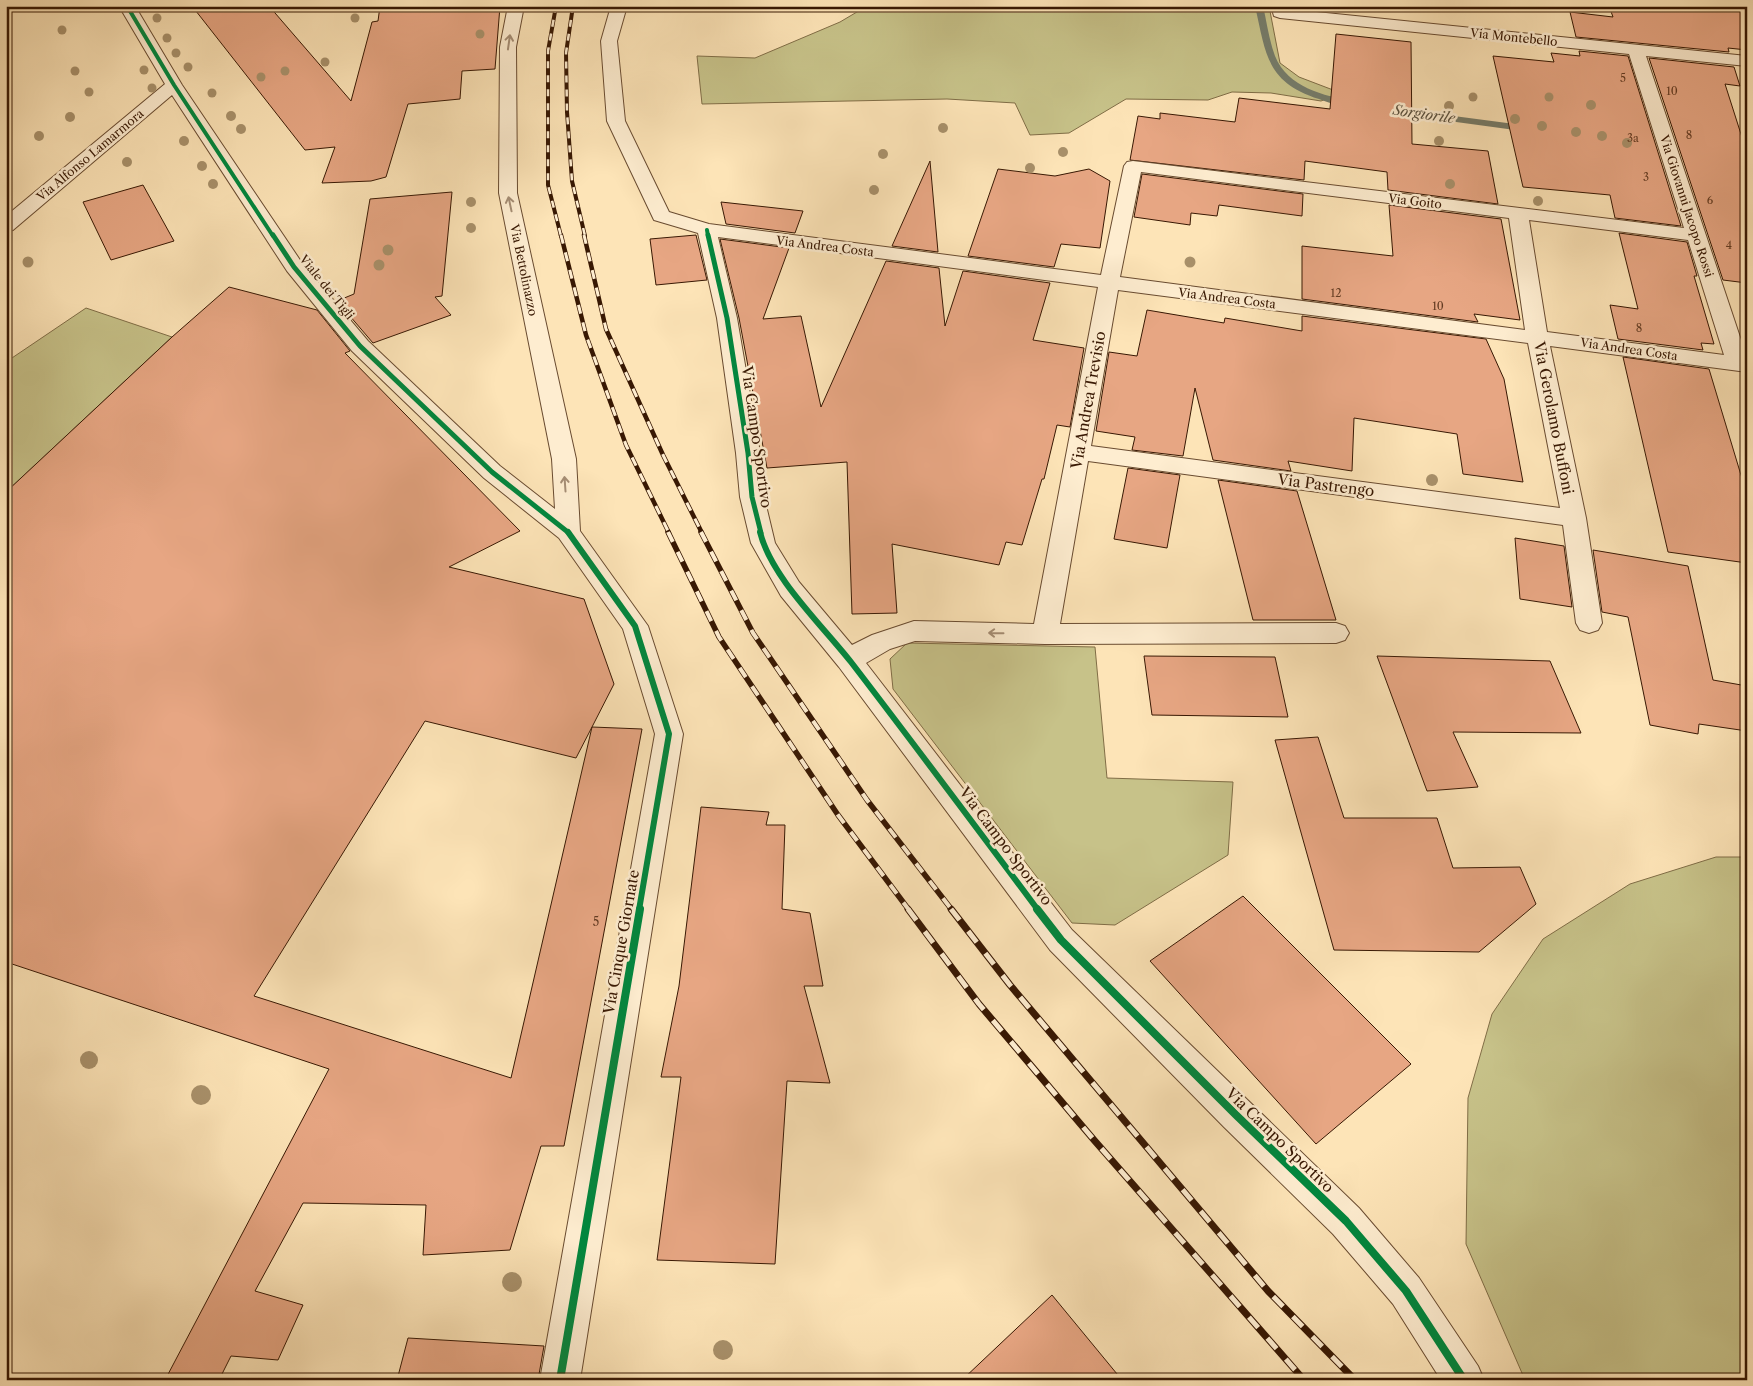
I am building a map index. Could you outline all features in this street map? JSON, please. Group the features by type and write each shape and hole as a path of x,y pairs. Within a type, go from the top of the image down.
{"street":[{"name":"Via Bettolinazzo","path":"516,6 508,47 508,193 564,459 568,532"},
{"path":"619,6 609,42 616,121 661,216 707,230"},
{"name":"Viale dei Tigli","path":"131,7 174,85 294,267 360,346 492,472 568,532"},
{"name":"Via Montebello","path":"1280,10 1747,61"},
{"name":"Via Giovanni Jacopo Rossi","path":"1636,49 1696,235 1742,364"},
{"name":"Via Alfonso Lamarmora","path":"6,226 174,85"},
{"name":"Via Goito","path":"1133,166 1696,235"},
{"name":"Via Andrea Trevisio","path":"1045,634 1109,283 1133,166"},
{"name":"Via Gerolamo Buffoni","path":"1518,214 1537,337 1574,518 1589,623"},
{"name":"Via Andrea Costa","path":"707,230 1742,364"},
{"name":"Via Campo Sportivo","path":"707,230 727,318 748,453 752,498 763,543 790,589 849,660 1061,940 1236,1115 1346,1221 1406,1291 1464,1380"},
{"name":"Via Pastrengo","path":"1078,452 1574,518"},
{"name":"Via Cinque Giornate","path":"560,1380 669,734 635,626 568,532"},
{"path":"849,660 881,642 914,631 1045,634 1336,632"}],"shaded area":[{"path":"867,6 1269,6 1280,63 1299,77 1341,93 1321,101 1271,93 1232,92 1208,100 1126,99 1069,133 1030,135 1015,103 947,99 702,104 697,56 755,58 840,22"},
{"path":"86,308 172,337 6,492 6,362"},
{"path":"907,643 1095,647 1107,778 1233,782 1228,855 1115,925 1072,923 893,689 890,659"},
{"path":"1716,857 1747,857 1747,1380 1525,1380 1466,1244 1468,1098 1492,1014 1543,939 1630,884"}],"building":[{"path":"192,6 269,6 351,101 372,22 378,21 380,6 500,6 495,69 462,71 460,99 408,104 386,177 371,181 322,183 335,147 305,150"},
{"path":"1609,6 1747,6 1747,50 1728,48 1729,52 1576,37 1570,12 1613,17"},
{"path":"1336,34 1411,42 1412,144 1488,151 1498,204 1388,190 1387,172 1305,161 1304,180 1130,160 1138,116 1160,119 1160,113 1235,122 1239,98 1330,109"},
{"path":"1579,51 1628,56 1681,226 1615,218 1610,195 1523,187 1493,56 1554,62 1551,53 1580,56"},
{"path":"1649,58 1734,67 1740,86 1725,84 1747,153 1747,283 1723,280"},
{"path":"930,161 938,252 892,246"},
{"path":"998,169 1055,176 1089,169 1110,181 1100,248 1061,244 1054,267 968,256"},
{"path":"1142,174 1303,194 1302,216 1219,205 1217,216 1191,213 1190,225 1134,217"},
{"path":"143,185 174,241 111,260 83,202"},
{"path":"452,192 442,296 435,297 451,315 373,343 337,301 354,294 370,199"},
{"path":"721,202 803,211 795,233 726,224"},
{"path":"1389,205 1501,219 1520,320 1474,314 1478,322 1302,299 1302,246 1393,256"},
{"path":"1619,233 1687,242 1697,276 1694,276 1714,344 1701,343 1703,350 1618,339 1610,305 1638,309"},
{"path":"696,235 707,280 656,285 650,239"},
{"path":"720,239 789,248 763,319 801,316 821,407 886,261 939,268 945,326 963,271 1050,283 1033,340 1084,348 1070,427 1057,425 1044,479 1042,479 1022,545 1006,542 999,565 892,544 897,613 852,614 847,462 767,468 739,318"},
{"path":"229,287 317,310 350,351 345,353 520,531 449,567 584,599 614,684 592,727 642,729 564,1146 541,1146 510,1250 423,1255 426,1205 303,1203 255,1291 303,1305 278,1360 231,1356 219,1380 165,1380 329,1069 6,962 6,492 172,337","holes":["425,721 576,758 592,727 511,1078 254,996"]},
{"path":"1147,310 1224,323 1225,318 1302,331 1302,316 1486,339 1504,379 1523,482 1463,474 1457,434 1354,418 1352,471 1288,461 1291,471 1213,460 1195,388 1183,456 1132,450 1135,437 1096,431 1109,352 1137,356"},
{"path":"1623,357 1709,369 1747,495 1747,563 1668,552"},
{"path":"1128,468 1180,475 1167,548 1114,539"},
{"path":"1218,480 1297,491 1336,620 1253,620"},
{"path":"1515,538 1564,546 1572,607 1520,599"},
{"path":"1593,550 1688,566 1713,680 1747,686 1747,731 1699,724 1698,734 1650,725 1628,617 1602,612"},
{"path":"1144,656 1275,657 1288,717 1152,715"},
{"path":"1377,656 1550,661 1581,733 1453,732 1478,787 1427,791"},
{"path":"1318,737 1344,818 1437,818 1453,868 1520,867 1536,904 1479,952 1334,950 1275,740"},
{"path":"701,807 769,812 766,825 785,825 782,909 810,913 823,986 804,986 830,1083 787,1081 775,1264 657,1260 681,1077 661,1077 679,986"},
{"path":"1243,896 1411,1064 1316,1144 1150,961"},
{"path":"1052,1295 1122,1380 962,1380"},
{"path":"408,1338 544,1346 538,1380 397,1380"}],"waterway":[{"name":"Sorgiorile","path":"1259,6 1271,56 1284,76 1293,84 1315,95 1350,104"},
{"name":"Sorgiorile","path":"1393,111 1529,129"}],"railway":[{"path":"556,6 548,51 548,185 561,236"},
{"path":"573,6 566,53 567,112 572,181 585,236"},
{"path":"561,235 586,335 626,445 669,533"},
{"path":"584,235 606,329 663,455 702,533"},
{"path":"668,532 719,637 838,815 909,910"},
{"path":"701,532 753,633 867,800 952,910"},
{"path":"908,909 979,1004 1094,1140 1304,1380"},
{"path":"951,909 1010,985 1268,1291 1355,1380"}],"cycle path":[{"path":"127,6 174,85 294,267 360,346 492,472 568,532 635,626 669,734 560,1380"},
{"path":"707,230 727,318 748,453 752,497 763,543 790,589 849,660 1061,940 1236,1115 1346,1221 1406,1291 1464,1380"}]}
